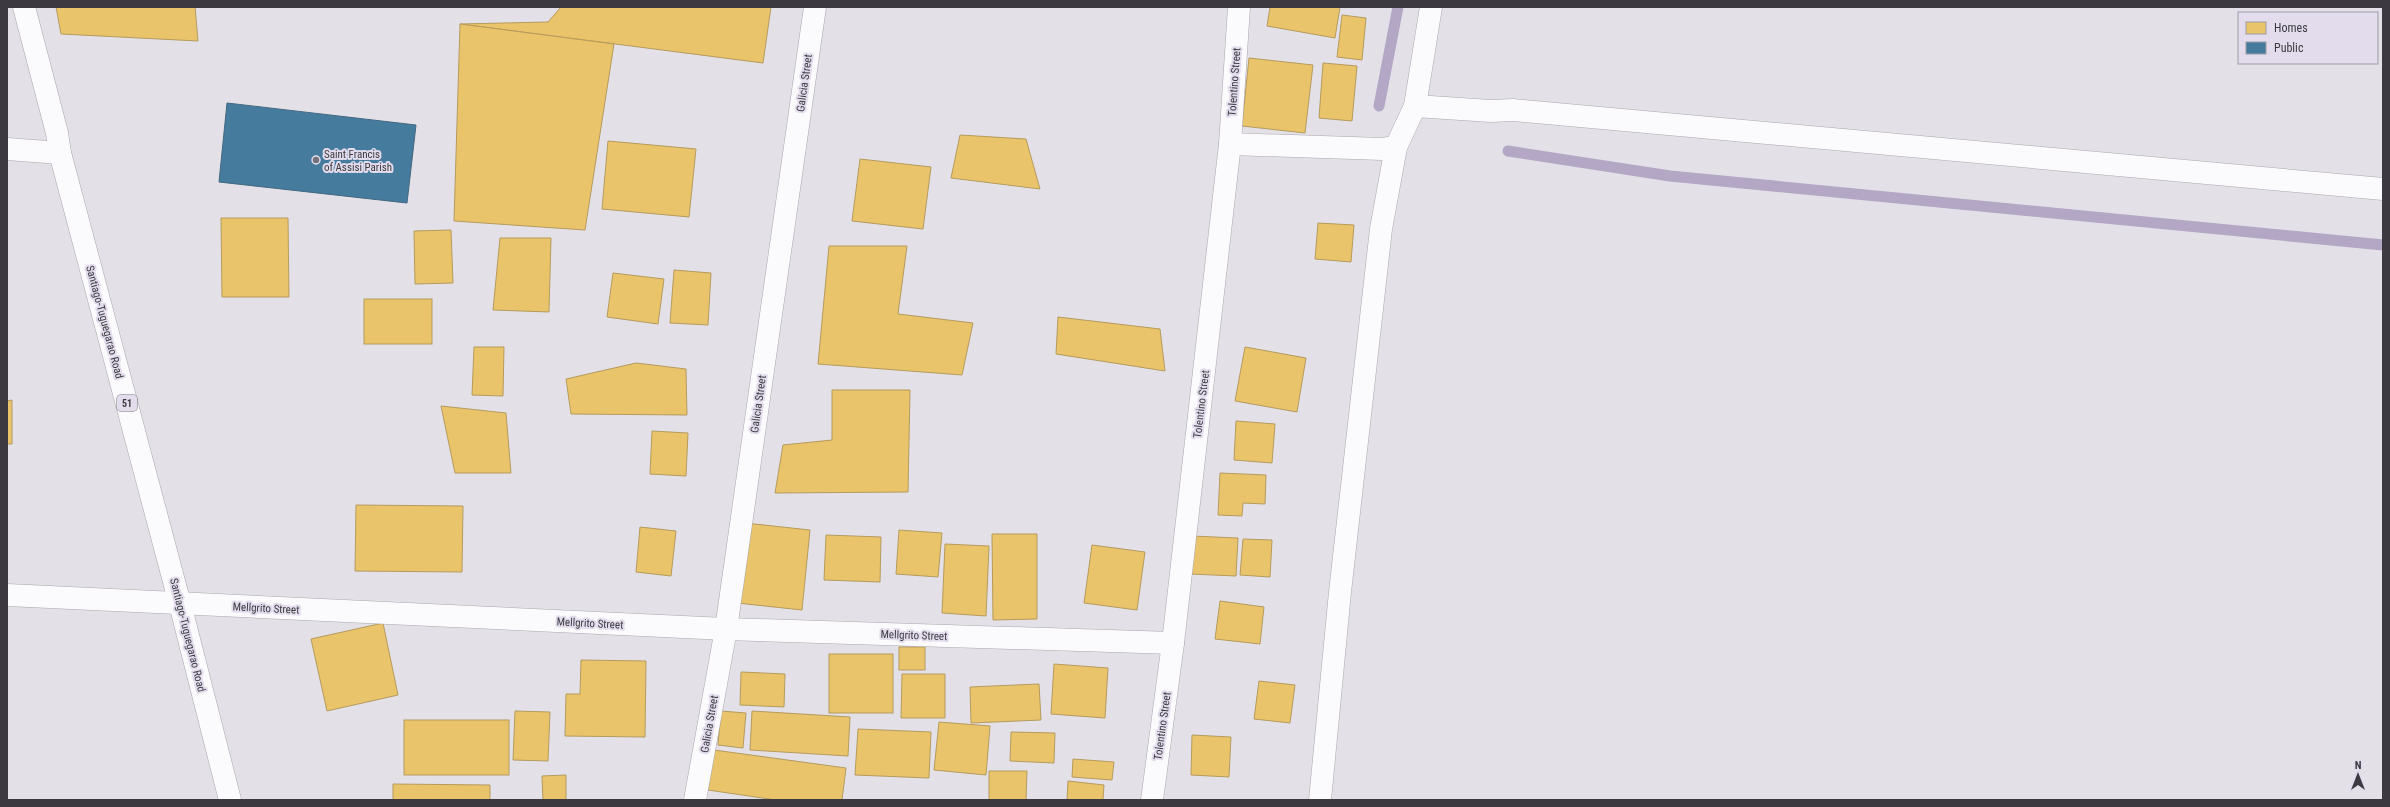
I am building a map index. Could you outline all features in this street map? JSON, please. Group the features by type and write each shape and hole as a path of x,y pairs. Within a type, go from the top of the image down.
{"main road":[{"name":"Santiago-Tuguegarao Road","path":"24,7 57,133 60,153 180,604 230,800"},
{"name":"Galicia Street","path":"695,800 726,629 815,7"},
{"name":"Tolentino Street","path":"1152,800 1173,643 1230,144 1239,7"},
{"path":"1320,800 1340,592 1381,229 1396,147 1415,106 1431,7"},
{"path":"1415,106 1491,111 1513,110 2383,189"},
{"path":"1230,144 1382,149 1396,147"},
{"path":"7,149 60,153"},
{"name":"Mellgrito Street","path":"7,595 726,629 1173,643"}],"building: Homes":[{"path":"56,7 195,7 198,41 61,34"},
{"path":"561,7 771,7 763,63 460,24 548,22"},
{"path":"1270,7 1340,7 1335,38 1267,26"},
{"path":"1342,15 1366,18 1362,60 1337,57"},
{"path":"460,24 614,44 585,230 454,221"},
{"path":"1249,58 1313,65 1305,133 1242,126"},
{"path":"1323,63 1357,66 1352,121 1319,118"},
{"path":"960,135 1026,139 1040,189 951,178"},
{"path":"608,141 696,149 689,217 602,209"},
{"path":"860,159 931,167 923,229 852,221"},
{"path":"221,218 288,218 289,297 222,297"},
{"path":"1318,223 1354,225 1351,262 1315,259"},
{"path":"451,230 453,283 415,284 414,231"},
{"path":"500,238 551,238 549,312 493,310"},
{"path":"829,246 907,246 898,314 973,323 962,375 818,364"},
{"path":"674,270 711,273 708,325 670,323"},
{"path":"613,273 664,279 658,324 607,317"},
{"path":"364,299 432,299 432,344 364,344"},
{"path":"1058,317 1160,329 1165,371 1056,354"},
{"path":"474,347 504,347 503,396 472,395"},
{"path":"1245,347 1306,358 1297,412 1235,401"},
{"path":"636,363 686,369 687,415 571,414 566,379"},
{"path":"832,390 910,390 908,492 775,493 783,445 832,440"},
{"path":"12,400 12,444 7,444 7,401"},
{"path":"441,406 506,413 511,473 455,473"},
{"path":"1236,421 1275,424 1272,463 1234,460"},
{"path":"652,431 688,433 686,476 650,474"},
{"path":"1220,473 1266,475 1265,504 1243,503 1242,516 1218,515"},
{"path":"356,505 463,506 462,572 355,571"},
{"path":"745,523 810,530 802,610 737,603"},
{"path":"640,527 676,531 671,576 636,572"},
{"path":"899,530 942,533 938,577 896,574"},
{"path":"992,534 1037,534 1037,619 993,620"},
{"path":"826,535 881,537 880,582 824,580"},
{"path":"1192,536 1238,538 1236,576 1190,574"},
{"path":"1243,539 1272,540 1270,577 1240,575"},
{"path":"945,544 989,546 986,616 942,613"},
{"path":"1092,545 1145,552 1137,610 1084,603"},
{"path":"1220,601 1264,607 1260,644 1215,639"},
{"path":"383,623 398,695 327,711 311,639"},
{"path":"899,647 925,647 925,670 899,670"},
{"path":"829,654 893,654 893,713 829,713"},
{"path":"581,660 646,661 645,737 565,736 566,694 580,694"},
{"path":"1054,664 1108,668 1105,718 1051,714"},
{"path":"741,672 785,674 784,707 740,705"},
{"path":"902,674 945,674 945,718 901,718"},
{"path":"1259,681 1295,685 1290,723 1254,719"},
{"path":"1039,684 1041,720 971,723 970,687"},
{"path":"515,711 550,712 548,761 513,760"},
{"path":"721,711 746,713 743,748 718,745"},
{"path":"752,711 850,717 848,756 750,750"},
{"path":"404,720 509,720 509,775 404,775"},
{"path":"939,722 990,726 986,775 934,770"},
{"path":"858,729 931,732 929,778 855,775"},
{"path":"1011,732 1055,733 1054,763 1010,761"},
{"path":"1192,735 1231,737 1229,777 1191,775"},
{"path":"714,750 846,768 842,800 776,800 708,790"},
{"path":"1073,759 1114,762 1112,780 1072,777"},
{"path":"989,771 1027,771 1026,800 989,800"},
{"path":"566,775 566,800 543,800 542,776"},
{"path":"1068,781 1104,785 1103,800 1067,800"},
{"path":"393,784 490,785 490,800 393,800"}],"building: Public":[{"name":"Saint Francis of Assisi Parish","path":"227,103 416,125 407,203 219,182"}],"waterway":[{"path":"1379,106 1398,7"},
{"path":"1508,151 1670,176 2383,245"}],"place":[{"name":"Saint Francis of Assisi Parish","path":"316,160"}]}
